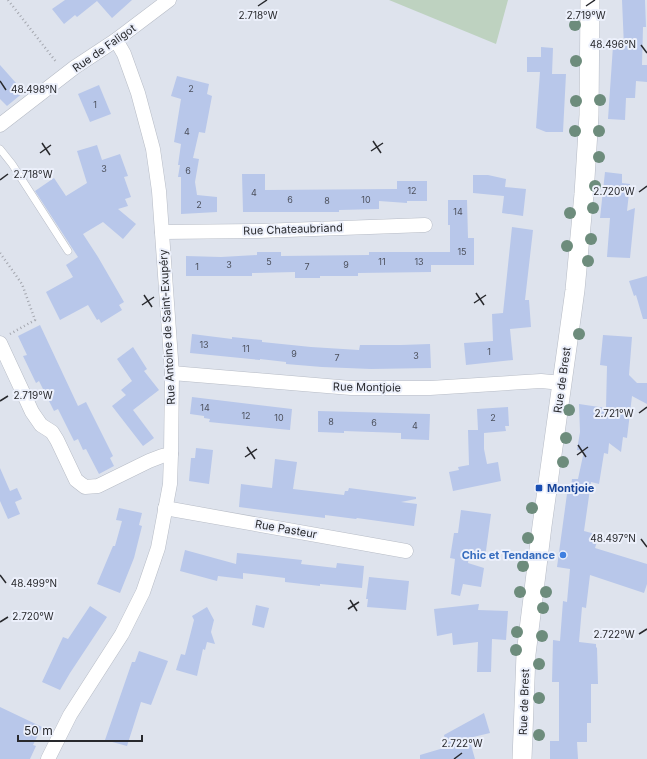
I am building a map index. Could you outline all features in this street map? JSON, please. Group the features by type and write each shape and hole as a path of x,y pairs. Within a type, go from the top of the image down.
{"main road":[{"name":"Rue de Brest","path":"522,759 526,654 542,526 575,290 584,194 589,115 590,0"}],"street":[{"name":"Rue de Faligot","path":"0,125 66,74 116,40 169,0"},
{"name":"Rue Antoine de Saint-Exupéry","path":"48,759 70,715 122,634 143,592 158,548 170,484 172,373 159,191 151,142 138,93 124,54 116,40"},
{"name":"Rue Chateaubriand","path":"162,232 425,224"},
{"path":"3,340 32,412 41,425 52,432 76,480 85,486 98,486 149,461 171,454"},
{"name":"Rue Montjoie","path":"172,373 351,388 430,388 541,380 562,383"},
{"name":"Rue Pasteur","path":"165,508 406,551"}],"lane":[{"path":"0,149 12,164 68,251"}],"path":[{"path":"8,0 66,74"},
{"path":"0,253 22,284 36,320 3,340"}],"green space":[{"path":"389,0 508,0 496,44"}],"building":[{"path":"65,0 132,0 112,18 97,1 77,17 75,15 64,24 52,9"},
{"path":"622,0 645,0 646,27 643,27 642,65 647,65 647,82 636,81 635,98 626,98 625,120 608,119 613,46 624,47"},
{"path":"541,47 553,48 552,74 566,74 563,132 546,132 536,128 540,72 527,72 527,57 541,57"},
{"path":"0,65 24,92 7,106 0,99"},
{"path":"177,76 209,84 207,94 212,96 205,133 199,132 193,158 199,159 195,182 197,195 217,197 217,212 181,214 181,177 178,177 180,165 178,165 181,144 174,142 181,99 171,96"},
{"path":"99,85 111,114 90,122 78,94"},
{"path":"97,145 102,160 120,154 128,176 124,177 131,197 125,199 128,206 118,209 136,224 123,239 103,222 83,234 124,302 119,305 122,310 101,323 99,319 97,320 88,305 60,320 46,292 73,277 66,265 78,257 35,191 54,178 66,196 87,183 77,151"},
{"path":"605,172 622,174 622,183 630,184 627,211 635,208 630,258 607,257 610,218 600,218"},
{"path":"242,174 265,174 265,190 397,189 397,181 427,181 427,201 407,201 407,203 379,201 379,209 339,210 339,212 243,212"},
{"path":"473,175 488,175 506,179 505,187 526,189 523,216 502,213 504,196 473,193"},
{"path":"448,200 467,200 468,238 474,238 474,265 431,265 431,272 358,273 358,276 320,276 320,278 295,278 295,272 252,273 252,276 186,276 186,256 221,257 257,255 257,252 281,252 281,256 369,255 369,252 450,252"},
{"path":"512,227 533,230 525,300 529,300 531,327 510,329 513,360 466,365 464,343 493,341 492,314 503,313"},
{"path":"647,276 647,319 643,319 636,295 634,296 629,281"},
{"path":"40,325 78,406 86,402 113,456 110,458 114,466 99,474 86,449 83,450 78,439 74,441 58,409 54,411 39,381 36,383 23,356 27,355 18,336"},
{"path":"192,334 232,339 232,337 262,340 262,342 311,347 359,350 360,345 430,344 431,368 371,369 322,367 286,364 286,362 260,359 190,353"},
{"path":"603,335 632,337 629,375 637,383 647,383 647,404 632,396 627,438 623,437 621,452 609,443 608,454 604,453 599,484 591,482 584,531 599,535 595,548 647,564 647,584 644,593 590,575 586,608 582,607 579,642 596,644 598,684 591,684 591,723 587,723 587,742 577,742 578,759 550,759 550,741 559,741 559,682 552,682 553,640 560,641 563,601 567,602 570,569 557,567 567,494 570,494 572,479 578,479 584,451 577,450 580,432 579,404 606,408 607,366 600,365"},
{"path":"133,347 147,369 144,371 159,390 133,410 154,438 143,446 112,406 126,395 121,390 132,381 117,359"},
{"path":"192,397 292,409 290,430 209,422 210,419 204,418 204,416 190,414"},
{"path":"508,407 509,426 505,426 506,431 484,433 484,449 487,464 498,462 501,481 453,491 449,472 459,470 458,467 469,465 468,430 478,430 477,409"},
{"path":"318,411 430,414 429,440 401,439 401,433 344,431 344,433 318,432"},
{"path":"196,448 213,450 209,484 189,481 191,458 195,458"},
{"path":"275,459 297,462 293,489 344,495 345,491 348,491 349,488 416,497 416,499 401,502 417,504 414,526 357,518 325,515 325,518 239,507 241,484 272,488"},
{"path":"0,468 10,491 17,488 22,499 15,502 20,514 8,519 0,501"},
{"path":"119,508 142,513 139,525 142,526 134,558 120,593 97,584 113,546 115,546 122,521 116,520"},
{"path":"461,510 491,514 485,558 469,556 468,563 484,568 481,587 463,584 460,596 451,594 455,559 450,558 454,533 458,533"},
{"path":"185,550 236,564 237,553 302,560 301,564 336,568 337,563 364,566 362,588 320,584 320,586 285,582 285,578 243,573 243,579 218,576 217,581 180,571"},
{"path":"369,577 409,581 406,610 367,607 368,599 366,599"},
{"path":"479,604 478,610 508,611 506,640 492,639 491,672 477,672 478,642 453,645 452,633 437,636 434,609"},
{"path":"256,605 269,608 264,628 252,625"},
{"path":"90,606 107,617 60,690 42,682 63,637 68,639"},
{"path":"207,607 214,620 211,632 215,644 207,642 205,650 203,649 197,676 176,670 181,654 185,655 194,620 192,616"},
{"path":"139,651 168,661 151,705 141,702 127,746 105,740 132,662 135,662"},
{"path":"0,707 42,727 33,745 36,746 30,759 0,759"},
{"path":"484,713 490,733 469,738 475,759 420,759 420,755 447,747 444,735"}],"place":[{"name":"Montjoie","path":"539,488"},
{"name":"Chic et Tendance","path":"563,555"}]}
